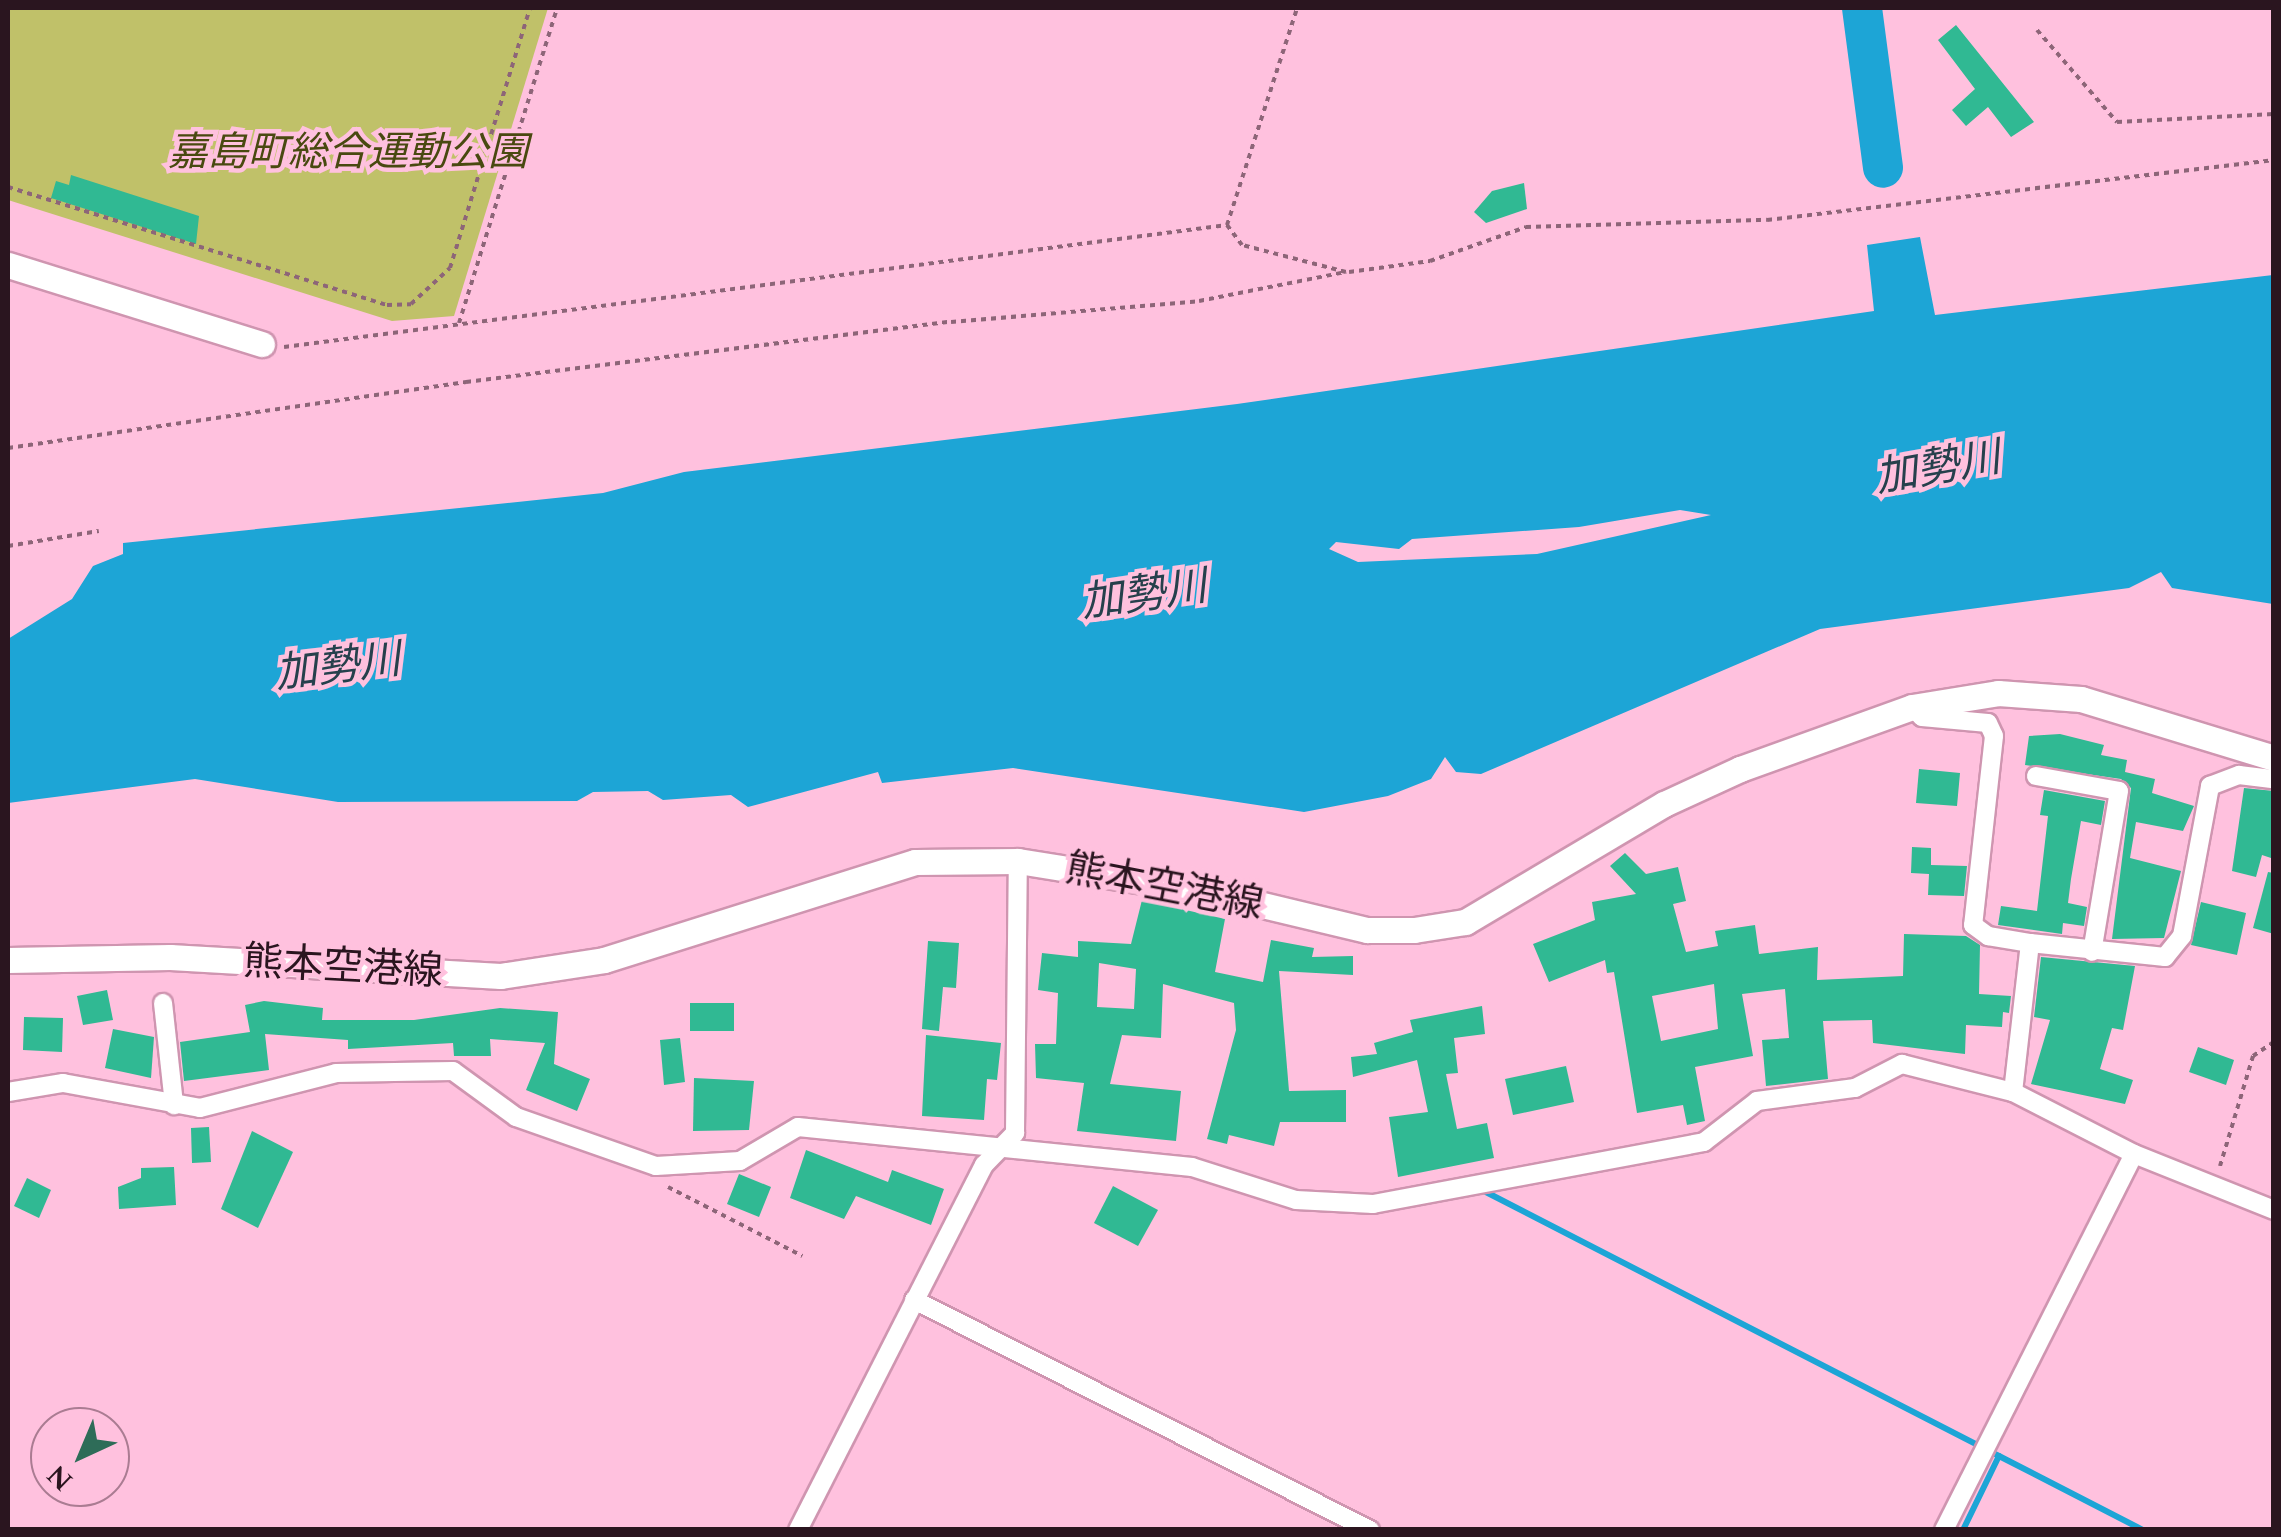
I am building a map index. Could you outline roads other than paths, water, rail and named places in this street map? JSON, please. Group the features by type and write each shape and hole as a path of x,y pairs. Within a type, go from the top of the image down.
{"main road":[{"path":"8,265 262,344"},
{"name":"熊本空港線","path":"8,960 170,956 500,976 604,960 914,862 1018,861 1200,890 1367,930 1465,922 1664,804 1815,738 1912,707 1998,693 2080,700 2274,758"}],"street":[{"path":"1912,707 1922,717 1976,720 1994,736 1973,924 1988,936 2141,959 2177,948 2210,786 2239,775 2274,779"},
{"path":"2036,776 2119,791 2092,952"},
{"path":"798,1530 984,1165 1015,1133 1018,861"},
{"path":"2013,1092 2030,944"},
{"path":"163,1003 174,1105"},
{"path":"8,1092 63,1083 200,1108 336,1073 453,1071 516,1117 656,1166 740,1161 798,1127 1192,1167 1296,1200 1373,1204 1704,1142 1757,1101 1855,1088 1902,1064 2013,1092 2134,1154 2274,1210"},
{"path":"1944,1530 2134,1154"},
{"path":"914,1300 1370,1530"}],"water":[{"name":"加勢川","path":"1920,237 1935,315 2273,275 2273,604 2172,588 2161,572 2129,588 1820,629 1481,774 1456,772 1445,757 1431,779 1388,796 1304,812 1013,768 882,783 878,772 748,807 731,795 663,800 648,791 593,792 577,801 338,802 195,779 8,803 8,639 72,599 93,566 123,554 123,543 603,493 684,472 1237,404 1874,311 1867,245","holes":["1680,510 1711,515 1537,554 1358,562 1329,549 1336,542 1399,549 1412,539 1579,527"]}],"waterway":[{"path":"1862,8 1883,168"},
{"path":"1480,1189 1999,1456"},
{"path":"1963,1530 1999,1456 2143,1530"}],"park label":[{"name":"嘉島町総合運動公園","path":"348,154"}]}
